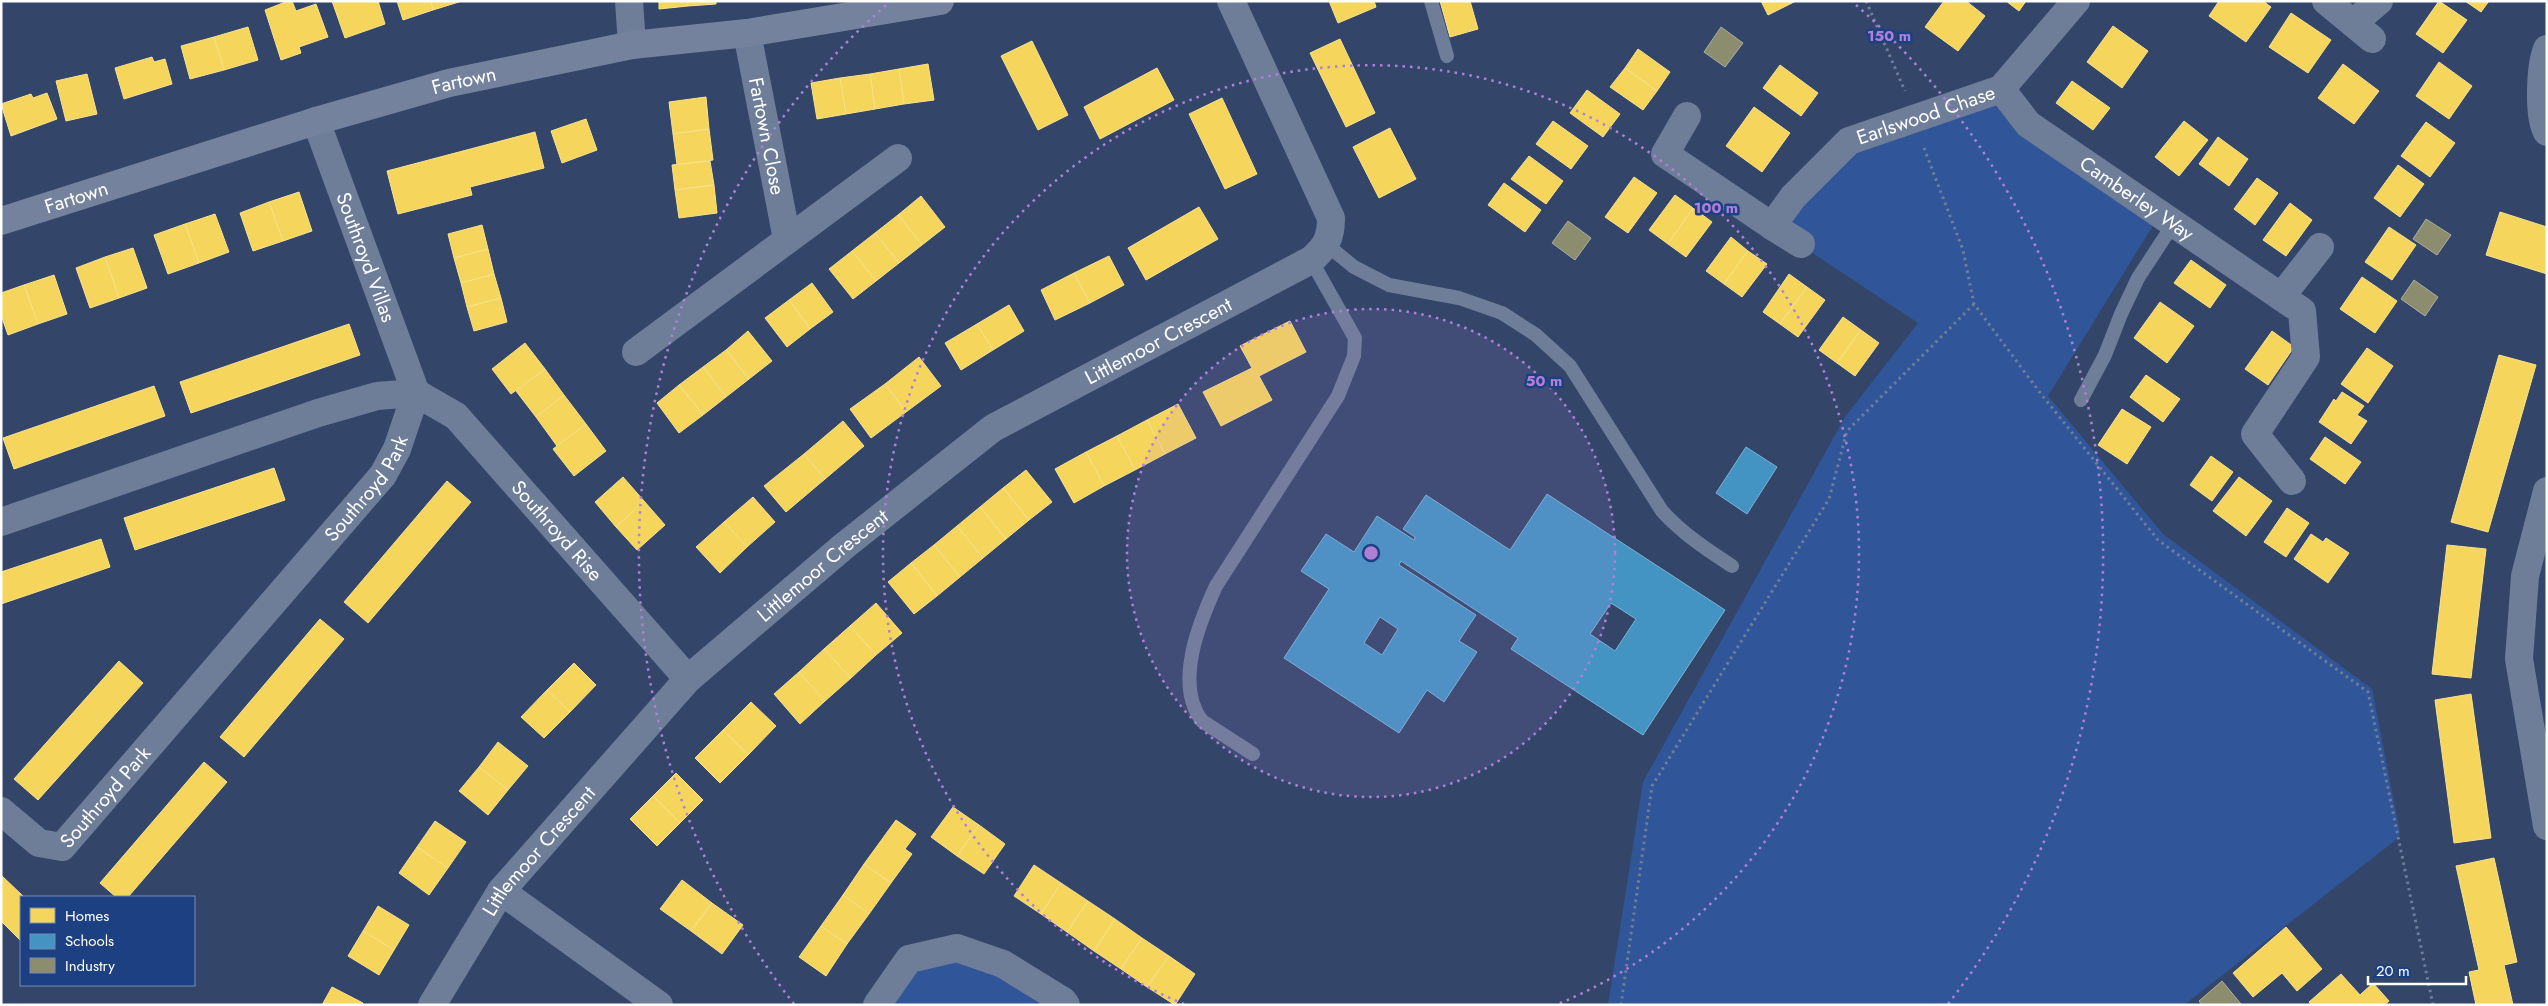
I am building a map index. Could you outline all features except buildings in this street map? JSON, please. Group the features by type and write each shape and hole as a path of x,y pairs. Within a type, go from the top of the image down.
{"street":[{"path":"629,1 632,45"},
{"name":"Fartown","path":"1,221 316,121 449,83 632,45 747,33 940,1"},
{"path":"1230,1 1331,218 1331,232 1320,252"},
{"name":"Earlswood Chase","path":"1772,226 1793,197 1849,141 2001,89 2076,1"},
{"path":"2326,1 2362,31 2379,1"},
{"name":"Fartown Close","path":"747,33 787,239"},
{"path":"2547,49 2542,88 2542,124 2547,132"},
{"name":"Camberley Way","path":"2001,89 2028,124 2302,311 2306,357 2255,434 2292,481"},
{"path":"1687,116 1665,154 1800,244"},
{"name":"Southroyd Villas","path":"316,121 416,393"},
{"path":"636,352 898,158"},
{"path":"2282,297 2320,247"},
{"name":"Littlemoor Crescent","path":"432,1005 501,891 688,679 844,546 993,428 1320,252"},
{"path":"1,522 318,413 377,396 416,393"},
{"name":"Southroyd Rise","path":"416,393 456,416 688,679"},
{"name":"Southroyd Park","path":"1,811 38,844 62,847 383,475 397,449 416,393"},
{"path":"2547,490 2525,576 2519,659 2547,826"},
{"path":"501,891 660,1005"},
{"path":"877,1005 909,959 957,948 1003,964 1063,1001 1066,1005"}],"lane":[{"path":"1431,1 1447,56"},
{"path":"2081,400 2105,355 2120,314 2138,278 2174,223"},
{"path":"1320,252 1389,285 1459,298 1502,313 1536,335 1570,366 1662,511 1679,529 1732,566"},
{"path":"1253,754 1202,721 1197,714 1192,698 1190,660 1202,617 1216,586 1338,396 1354,356 1355,338 1320,252"}],"path":[{"path":"1866,1 1905,91 1919,117 1924,150 1963,250 1974,304 2041,394 2158,540 2368,692 2433,1005"},
{"path":"1621,1005 1652,786 1829,499 1847,431 1974,304"}],"shaded area":[{"path":"2001,89 2160,214 2048,396 2163,534 2372,689 2400,833 2397,839 2184,1005 1608,1005 1643,782 1845,417 1918,323 1772,226 1849,141"},
{"path":"957,948 1066,1005 877,1005 909,959"}]}
